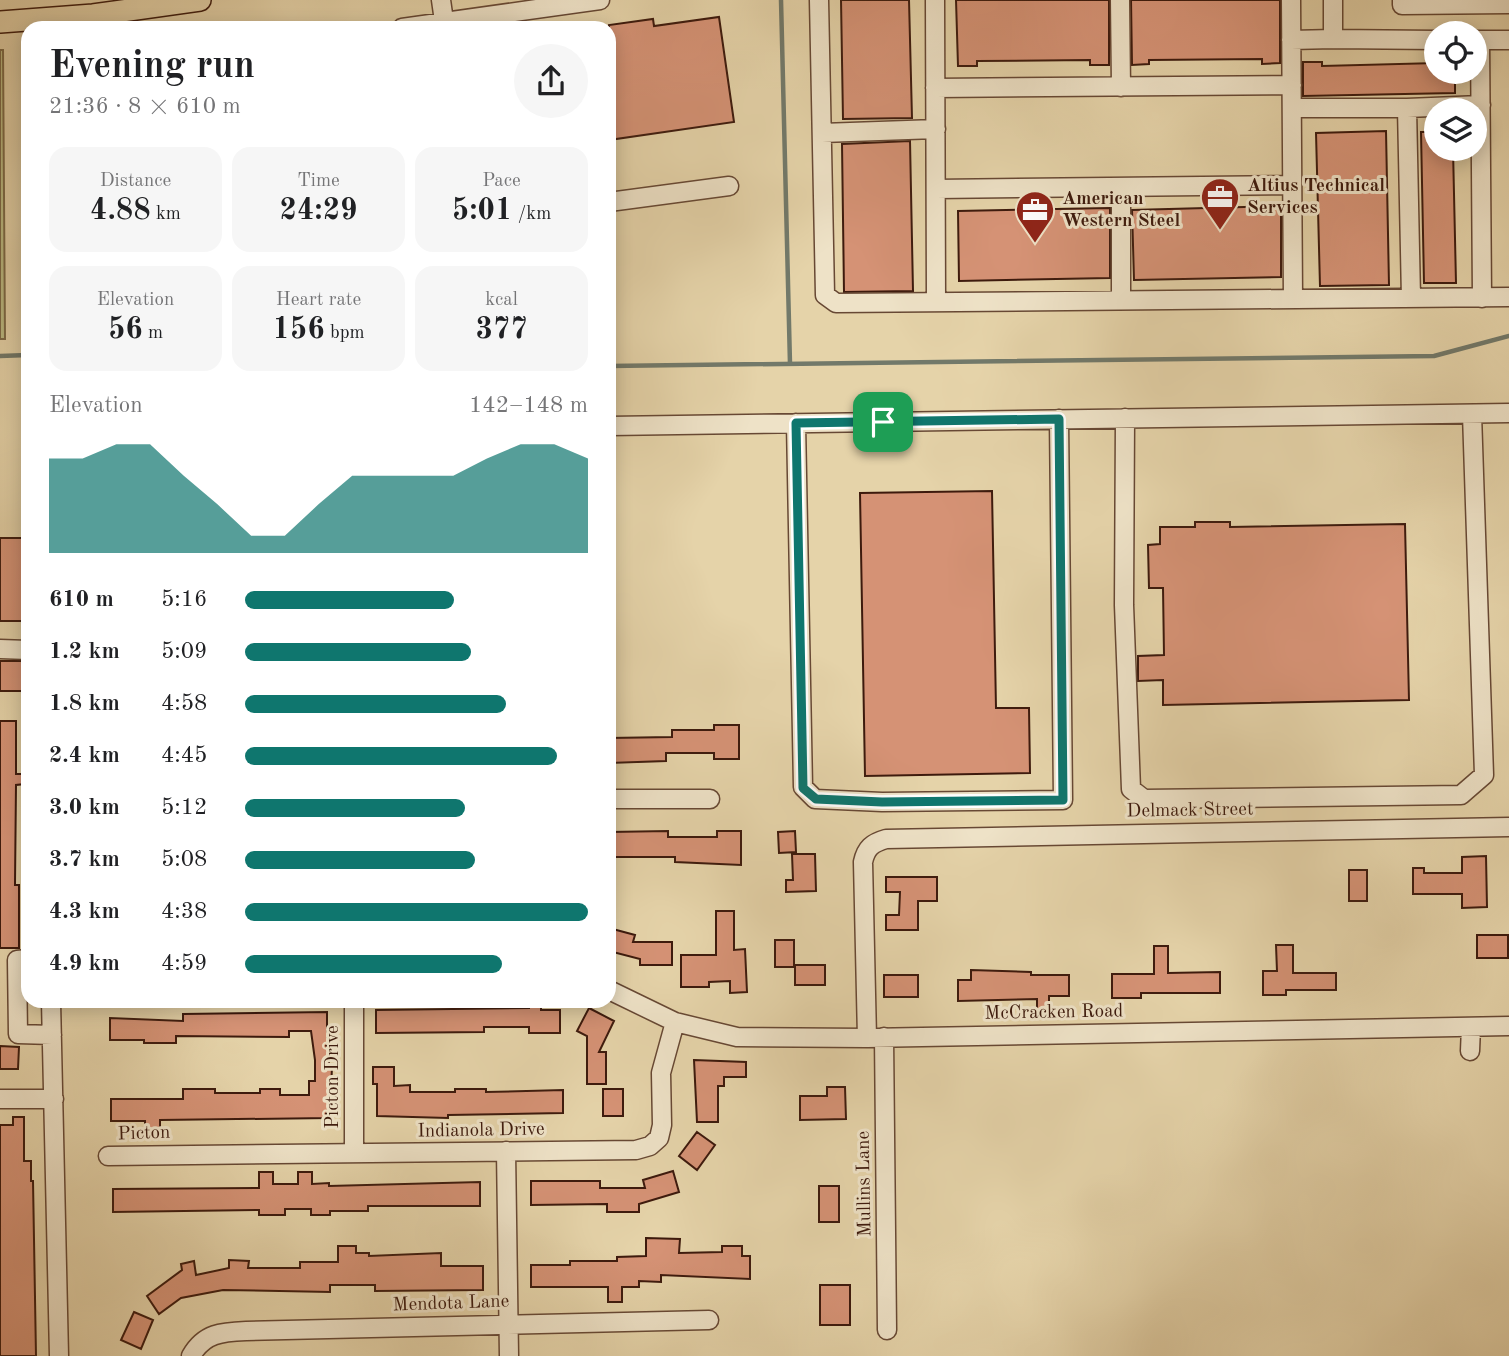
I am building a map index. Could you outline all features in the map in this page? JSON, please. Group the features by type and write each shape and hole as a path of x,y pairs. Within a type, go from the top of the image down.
{"main road":[{"path":"97,21 200,0"},
{"path":"0,22 21,22"}],"street":[{"path":"441,0 444,21"},
{"path":"469,21 600,0"},
{"path":"819,0 825,295 836,303 1509,298"},
{"path":"935,0 936,302"},
{"path":"1119,0 1121,87"},
{"path":"1291,0 1293,299"},
{"path":"1333,0 1333,39"},
{"path":"1402,0 1402,5 1445,2 1509,4"},
{"path":"1291,40 1424,40"},
{"path":"1487,40 1509,40"},
{"path":"935,88 1292,85"},
{"path":"1292,108 1424,107"},
{"path":"1406,108 1412,298"},
{"path":"822,133 936,129"},
{"path":"1481,161 1482,298"},
{"path":"936,189 1292,185"},
{"path":"616,201 729,186"},
{"path":"1122,187 1122,300"},
{"path":"616,426 1509,413"},
{"path":"1125,418 1124,605 1131,789 1144,799 1461,795 1484,775 1472,414"},
{"path":"796,423 803,788 816,799 882,802 1063,800 1059,419"},
{"path":"0,649 21,650"},
{"path":"616,799 710,799"},
{"name":"Delmack Street","path":"873,843 898,836 1509,827"},
{"name":"Mullins Lane","path":"873,843 866,851 863,862 876,1037 887,1330"},
{"path":"21,960 17,960 18,1034 52,1035"},
{"name":"McCracken Road","path":"616,993 675,1022 737,1037 1368,1037 1509,1026"},
{"path":"51,1008 59,1356"},
{"name":"Picton Drive","path":"354,1008 354,1153"},
{"name":"Indianola Drive","path":"181,1154 636,1150 650,1146 659,1138 662,1125 661,1073 675,1022"},
{"path":"1470,1051 1471,1027"},
{"path":"0,1099 54,1099"},
{"path":"506,1151 509,1356"},
{"name":"Picton","path":"108,1156 181,1154"},
{"name":"Mendota Lane","path":"194,1350 209,1336 246,1331 709,1320"}],"green space":[{"path":"0,50 3,50 5,339 0,339"}],"building":[{"path":"841,0 909,0 912,118 843,119"},
{"path":"956,0 1109,0 1109,65 1090,65 1090,60 977,61 977,66 958,66"},
{"path":"1131,0 1280,0 1280,63 1262,64 1262,59 1149,60 1149,64 1132,65"},
{"path":"719,17 734,122 616,139 616,24 653,19 654,26"},
{"path":"1303,62 1322,62 1322,66 1424,63 1424,84 1455,84 1455,93 1303,96"},
{"path":"1386,131 1389,285 1320,286 1316,133"},
{"path":"1421,132 1424,132 1424,161 1453,161 1456,283 1424,283"},
{"path":"910,141 913,291 844,292 842,144"},
{"path":"1281,206 1281,277 1134,280 1132,210"},
{"name":"American Western Steel","path":"1110,208 1110,278 959,281 958,211"},
{"path":"992,491 996,708 1029,708 1030,773 865,776 860,493"},
{"path":"1195,522 1230,522 1230,527 1405,524 1409,700 1163,705 1163,680 1138,681 1138,656 1164,655 1163,588 1149,588 1148,545 1160,544 1160,527 1195,527"},
{"path":"0,538 21,538 21,621 0,621"},
{"path":"0,661 21,661 21,691 0,691"},
{"path":"0,721 16,721 16,774 21,774 21,784 16,785 15,885 19,885 19,948 0,948"},
{"path":"714,725 739,725 739,759 714,759 714,753 666,753 666,761 616,763 616,738 672,737 672,730 714,730"},
{"path":"668,831 668,837 717,837 717,831 741,831 741,865 675,862 675,857 616,857 616,832"},
{"path":"795,831 796,852 779,853 778,832"},
{"path":"792,854 815,854 816,891 786,892 786,880 793,880"},
{"path":"1486,856 1487,907 1462,908 1462,894 1413,894 1413,868 1424,868 1424,873 1462,873 1462,857"},
{"path":"1349,870 1367,870 1367,901 1349,901"},
{"path":"886,877 937,877 937,901 918,901 918,930 886,930 886,915 899,915 900,892 886,892"},
{"path":"716,911 734,911 734,950 745,949 747,992 730,993 730,981 709,982 709,987 681,987 681,955 716,955"},
{"path":"616,930 635,935 633,942 672,942 672,965 640,965 640,959 616,953"},
{"path":"1477,935 1508,935 1508,958 1477,958"},
{"path":"775,940 794,940 794,967 775,967"},
{"path":"1276,945 1293,945 1293,973 1336,973 1336,990 1286,990 1286,995 1263,995 1263,971 1277,971"},
{"path":"1154,946 1168,946 1168,973 1220,972 1220,993 1141,993 1141,998 1112,998 1112,974 1154,974"},
{"path":"795,965 825,965 825,985 795,985"},
{"path":"971,970 1069,975 1069,996 1049,996 1049,1012 1037,1012 1037,999 958,1001 958,980 971,980"},
{"path":"884,975 918,975 918,997 884,997"},
{"path":"589,1008 614,1021 599,1052 606,1052 606,1084 587,1084 587,1036 577,1031"},
{"path":"376,1010 560,1010 560,1033 529,1033 529,1027 484,1027 484,1032 376,1033"},
{"path":"327,1012 327,1046 329,1066 332,1066 330,1118 160,1120 160,1132 145,1132 145,1121 111,1121 111,1099 183,1099 183,1089 215,1089 215,1093 260,1093 260,1089 280,1089 280,1095 309,1095 309,1081 315,1081 315,1060 311,1031 289,1031 289,1037 176,1036 176,1043 144,1043 144,1040 110,1040 110,1018 183,1021 183,1014"},
{"path":"0,1046 19,1047 18,1069 0,1069"},
{"path":"694,1060 746,1062 746,1077 724,1077 724,1086 718,1086 718,1122 697,1122"},
{"path":"373,1067 394,1067 394,1086 410,1085 410,1092 455,1092 455,1089 486,1089 486,1092 563,1090 563,1113 448,1115 448,1118 377,1116 377,1084 373,1084"},
{"path":"827,1087 845,1087 846,1119 800,1120 800,1096 827,1096"},
{"path":"603,1089 623,1089 623,1116 603,1116"},
{"path":"13,1117 24,1117 24,1161 31,1161 33,1181 36,1356 0,1356 0,1125 13,1125"},
{"path":"697,1132 715,1145 697,1170 679,1156"},
{"path":"673,1171 679,1192 639,1204 639,1212 607,1212 607,1204 531,1205 531,1181 600,1181 600,1188 645,1188 643,1180"},
{"path":"259,1172 273,1172 273,1184 298,1184 298,1172 312,1172 312,1184 329,1183 329,1186 480,1182 480,1206 368,1206 368,1211 330,1211 330,1215 311,1215 311,1209 285,1209 285,1215 259,1215 259,1210 113,1212 113,1189 259,1188"},
{"path":"819,1186 839,1186 839,1222 819,1222"},
{"path":"646,1238 680,1239 679,1253 722,1252 722,1246 742,1246 742,1256 750,1256 750,1279 661,1275 661,1282 639,1281 639,1287 622,1287 622,1302 608,1302 608,1287 531,1287 531,1265 570,1265 570,1261 617,1261 617,1257 646,1256"},
{"path":"338,1246 356,1246 356,1253 369,1253 369,1256 441,1253 441,1266 483,1266 483,1290 375,1291 375,1285 330,1285 330,1292 223,1290 181,1298 159,1314 147,1296 182,1270 181,1264 194,1261 196,1275 229,1268 229,1260 249,1261 248,1268 300,1268 300,1262 338,1262"},
{"path":"820,1285 850,1285 850,1325 820,1325"},
{"path":"134,1312 153,1320 141,1349 121,1340"}],"waterway":[{"path":"781,0 790,364"},
{"path":"616,366 1434,356 1509,336"},
{"path":"0,356 21,355"}],"place":[{"name":"Altius Technical Services","path":"1220,231"},
{"name":"American Western Steel","path":"1035,244"}],"route":[{"path":"1059,419 1063,800 882,802 816,799 803,788 796,423 883,422 1059,419"}]}
